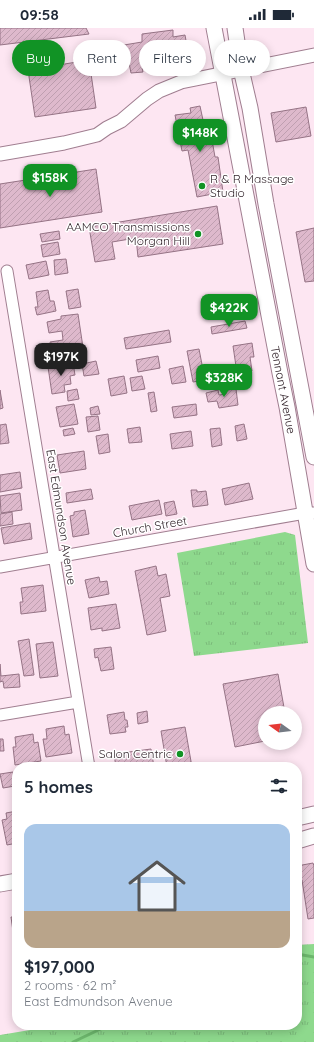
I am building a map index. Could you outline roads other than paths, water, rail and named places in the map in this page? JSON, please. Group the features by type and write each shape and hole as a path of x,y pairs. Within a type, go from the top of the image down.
{"main road":[{"name":"Tennant Avenue","path":"214,28 216,40"},
{"name":"Tennant Avenue","path":"235,28 237,40"},
{"name":"Tennant Avenue","path":"224,76 280,373 311,512 314,564"},
{"name":"Tennant Avenue","path":"243,76 250,108 266,204 314,457"},
{"path":"302,817 314,814"},
{"path":"302,839 314,836"},
{"path":"0,884 12,882"}],"street":[{"path":"270,63 314,55"},
{"path":"0,154 97,135 121,121 159,91 181,82 214,75"},
{"name":"East Edmundson Avenue","path":"7,271 88,762"},
{"name":"Church Street","path":"0,567 311,512"},
{"path":"0,715 78,702"}],"waterway":[{"path":"302,955 314,957"},
{"path":"73,1042 98,1030"}],"place":[{"name":"R & R Massage Studio","path":"202,186"},
{"name":"AAMCO Transmissions Morgan Hill","path":"198,234"},
{"name":"Salon Centric","path":"180,754"}]}
